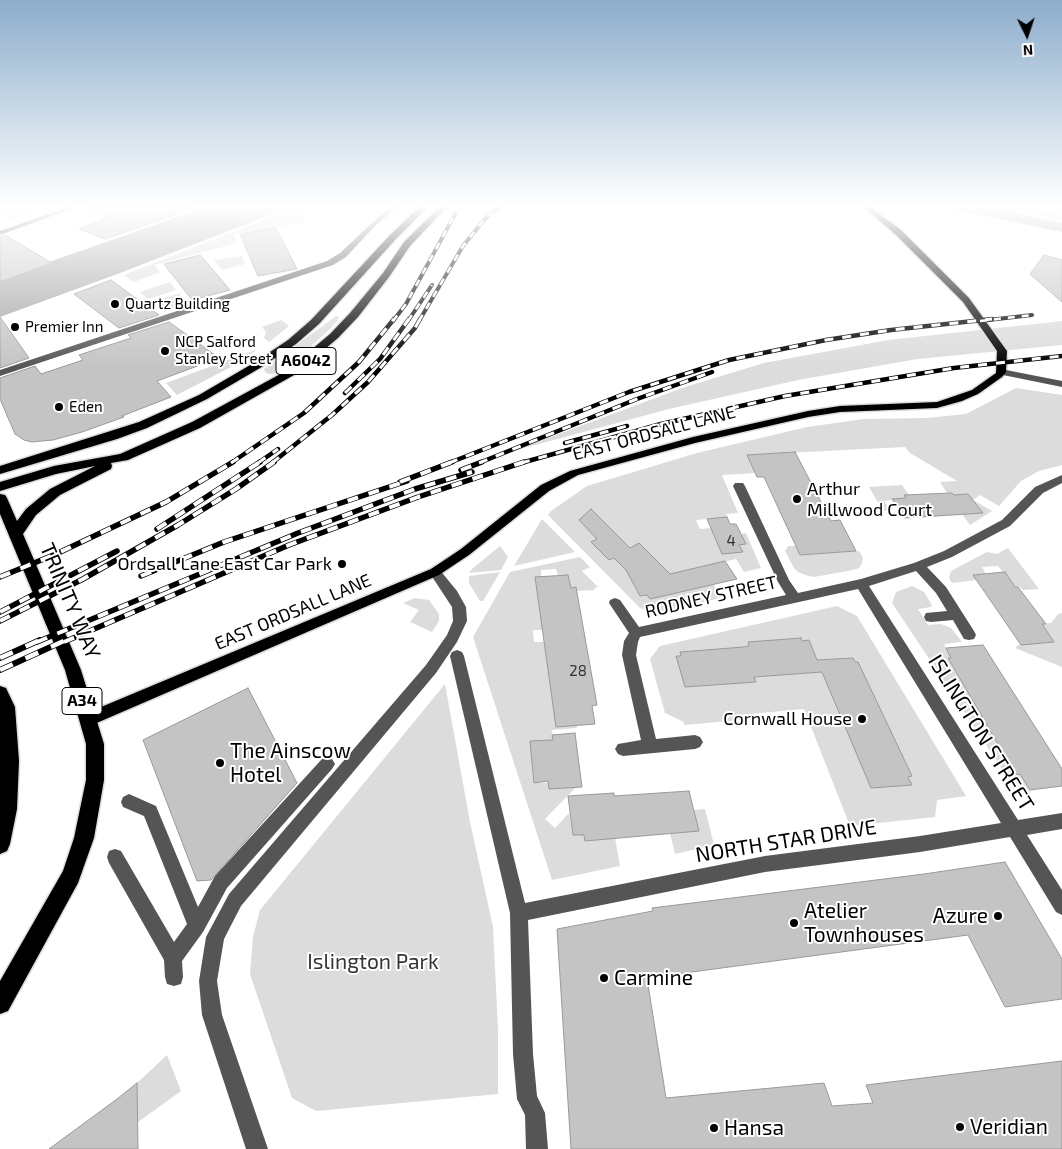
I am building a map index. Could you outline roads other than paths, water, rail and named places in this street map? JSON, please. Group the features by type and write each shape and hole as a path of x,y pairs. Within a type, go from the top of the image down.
{"highway":[{"name":"A6042","path":"0,470 113,436 143,425 203,397 292,342 315,322 372,261"},
{"name":"A6042","path":"0,487 54,470 123,457 196,425 252,395 290,373 310,357 354,315 396,261"},
{"path":"16,533 31,512 55,492 123,457"},
{"name":"TRINITY WAY","path":"0,498 73,670 94,744 95,780 84,838 71,876 0,1003"},
{"path":"0,693 6,707 10,761 3,805 0,844"}],"main road":[{"path":"927,261 966,300 1002,351 1002,372"},
{"name":"EAST ORDSALL LANE","path":"87,720 435,572 466,552 545,488 574,473 693,440 808,414 840,410 937,405 975,392 1002,372"}],"street":[{"path":"0,373 220,302 334,261"},
{"path":"1002,372 1062,384"},
{"name":"RODNEY STREET","path":"650,746 629,654 631,641 636,633 794,597 861,584 918,566 948,554 992,532 1006,522 1044,487 1062,480"},
{"name":"RODNEY STREET","path":"739,486 784,582 794,597"},
{"path":"918,566 941,590 969,635"},
{"path":"257,1149 212,1015 208,980 215,938 235,900 431,669 452,638 460,621 459,607 435,572"},
{"name":"ISLINGTON STREET","path":"861,584 1062,906"},
{"name":"RODNEY STREET","path":"615,603 636,633"},
{"path":"931,617 957,615"},
{"path":"457,656 519,913 522,1036 527,1099 535,1113 537,1149"},
{"path":"623,749 695,742"},
{"path":"173,958 197,926 221,882 327,764"},
{"path":"129,802 150,811 197,926"},
{"name":"NORTH STAR DRIVE","path":"519,913 765,864 920,844 1062,821"},
{"path":"115,858 173,958 174,977"}],"railway":[{"path":"393,321 406,304 430,261"},
{"path":"419,321 454,261"},
{"path":"408,321 432,285"},
{"path":"980,321 1032,315"},
{"path":"231,463 304,413 359,362 394,319"},
{"path":"345,393 380,359 409,319"},
{"path":"272,463 332,415 368,382 415,328 420,319"},
{"path":"449,463 629,392 729,360 826,340 891,330 992,319"},
{"path":"521,463 661,424 785,396 954,368 1062,356"},
{"path":"479,463 637,399 712,372"},
{"path":"565,443 627,426"},
{"path":"258,463 278,449"},
{"path":"0,577 56,554 166,502 233,462"},
{"path":"157,529 260,462"},
{"path":"0,621 83,579 178,525 236,489 274,462"},
{"path":"400,482 452,462"},
{"path":"461,470 482,462"},
{"path":"64,642 289,545 418,497 524,462"},
{"path":"37,642 298,533 415,489 472,472"},
{"path":"141,576 224,542 407,481"},
{"path":"0,612 117,551"},
{"path":"0,658 40,640"},
{"path":"0,670 66,640"}],"place":[{"name":"Quartz Building","path":"115,304"},
{"name":"Premier Inn","path":"15,327"},
{"name":"NCP Salford Stanley Street","path":"165,351"},
{"name":"Eden","path":"59,407"},
{"name":"Arthur Millwood Court","path":"797,499"},
{"name":"Ordsall Lane East Car Park","path":"342,564"},
{"name":"Cornwall House","path":"862,719"},
{"name":"The Ainscow Hotel","path":"220,763"},
{"name":"Azure","path":"998,916"},
{"name":"Atelier Townhouses","path":"794,923"},
{"name":"Carmine","path":"604,978"},
{"name":"Veridian","path":"960,1127"},
{"name":"Hansa","path":"714,1128"}],"park label":[{"name":"Islington Park","path":"373,962"}]}
